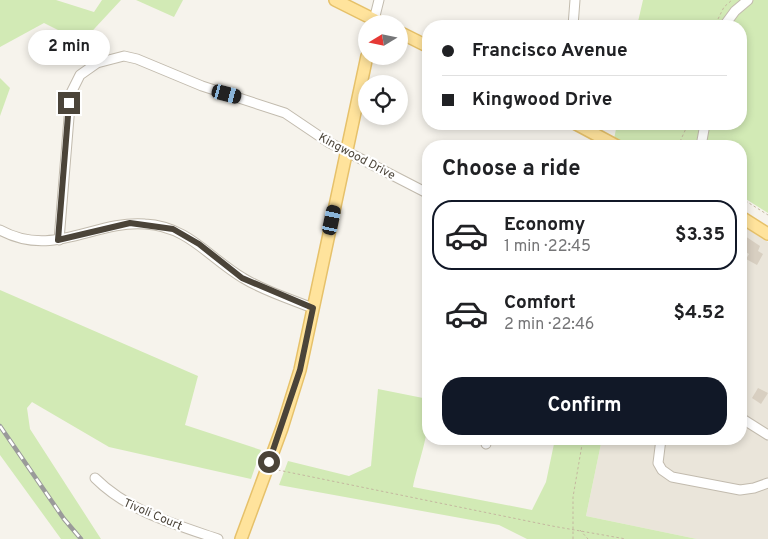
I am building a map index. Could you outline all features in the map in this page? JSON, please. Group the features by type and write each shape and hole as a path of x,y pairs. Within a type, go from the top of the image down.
{"main road":[{"path":"335,0 364,15"},
{"path":"408,36 422,44"},
{"path":"241,539 268,467 300,370 365,65"},
{"path":"587,130 607,140"},
{"path":"747,221 768,234"}],"street":[{"path":"378,15 379,0"},
{"path":"573,20 575,0"},
{"path":"726,20 748,0"},
{"name":"Kingwood Drive","path":"58,240 71,93 80,75 106,59 124,56 137,59 202,86 285,113 328,142 422,190"},
{"path":"0,230 18,238 58,240 130,223 173,229 199,244 242,278 313,308"},
{"path":"747,422 768,435"},
{"path":"660,445 658,463 668,475 740,490 768,483"},
{"name":"Tivoli Court","path":"95,478 107,490 130,506 218,539"}],"path":[{"path":"721,20 724,7 732,0"},
{"path":"747,202 768,215"},
{"path":"573,539 573,497 582,445"},
{"path":"268,467 626,539"},
{"path":"580,530 588,539"}],"shaded area":[{"path":"747,229 768,242 768,539 697,539 586,516 601,445 747,445"}],"green space":[{"path":"0,0 56,0 94,12 102,0 121,0 82,42 44,23 0,47"},
{"path":"136,0 183,0 174,17"},
{"path":"643,0 768,0 768,213 747,200 747,140 614,139 616,130 747,130 747,20 638,20"},
{"path":"0,78 10,88 0,116"},
{"path":"0,290 198,376 185,425 261,450 251,479 109,447 32,402 27,408 30,429 101,539 61,539 0,455"},
{"path":"378,389 422,398 422,445 424,445 413,487 532,510 546,482 554,445 601,445 586,516 697,539 527,539 499,525 279,485 288,461 349,476 371,466"}],"building":[{"path":"747,237 760,246 758,251 763,254 757,265 747,260 749,254 747,253"},
{"path":"758,388 768,393 761,404 752,398"}],"railway":[{"path":"0,426 64,519 81,539"}],"route":[{"path":"69,103 58,240 65,240 130,223 173,229 199,244 242,278 271,292 313,308 300,370 269,462"}]}
